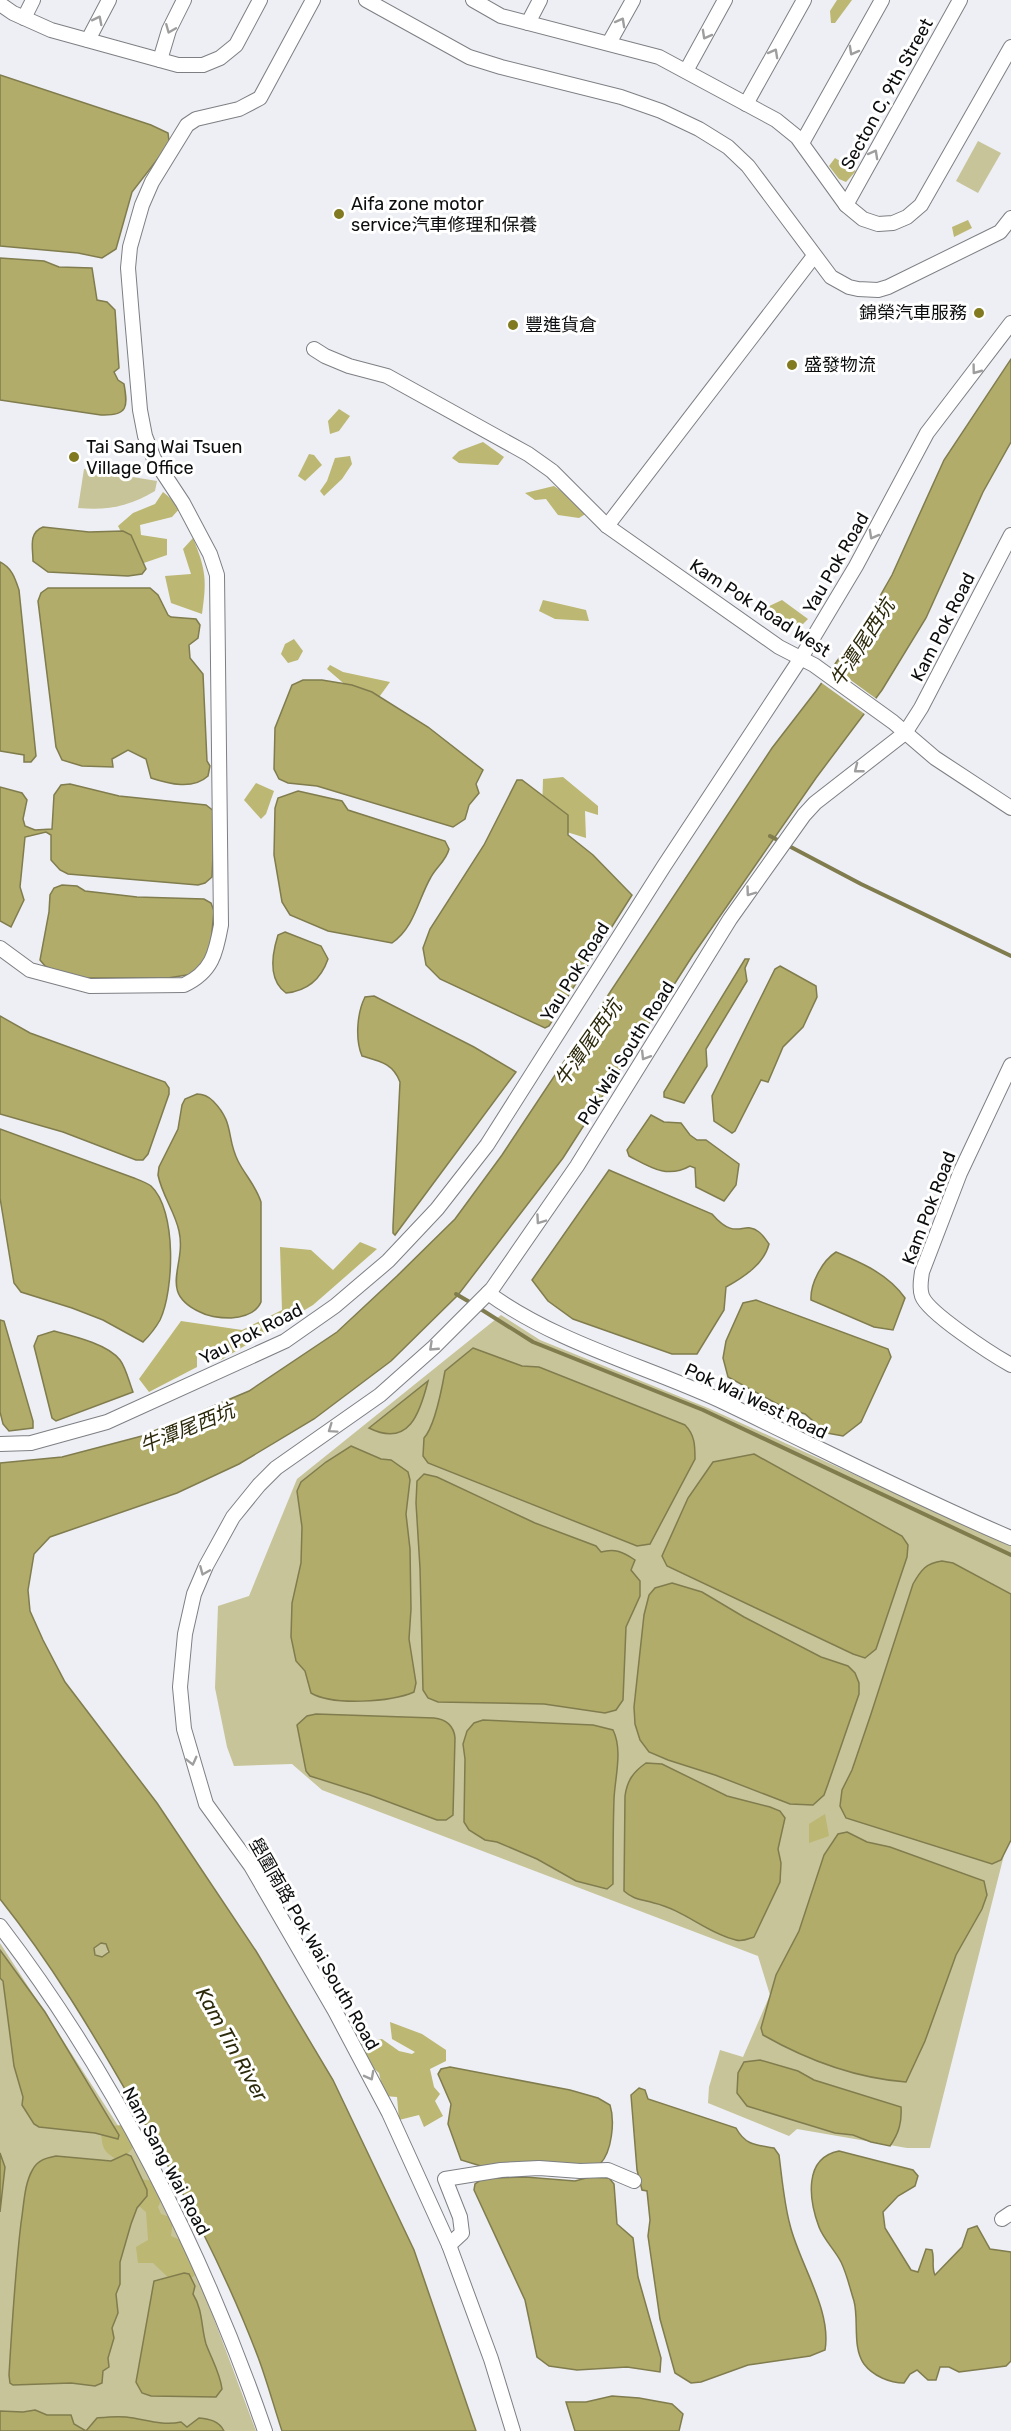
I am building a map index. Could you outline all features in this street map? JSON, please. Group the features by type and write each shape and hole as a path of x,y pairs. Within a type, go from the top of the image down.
{"street":[{"path":"24,18 33,0"},
{"path":"88,40 109,0"},
{"path":"160,60 169,30 184,0"},
{"path":"0,4 51,30 178,65 202,65 219,58 236,45 260,0"},
{"path":"0,948 30,970 90,986 184,985 196,979 215,957 221,925 217,575 210,554 183,503 154,459 145,436 140,410 128,268 130,247 142,205 152,182 187,125 196,119 239,109 260,98 313,0"},
{"path":"366,0 469,57 641,104 717,139 757,176 824,269 839,282 858,289 878,290 897,283 1000,232 1011,218"},
{"path":"473,0 501,16 659,57 686,70 784,125 802,143 846,205 863,219 878,224 900,220 913,213 921,205 1011,47"},
{"path":"528,23 540,0"},
{"path":"609,43 633,0"},
{"path":"686,70 725,0"},
{"path":"746,104 804,0"},
{"path":"802,143 882,0"},
{"name":"Secton C, 9th Street","path":"846,205 960,0"},
{"path":"606,526 814,256"},
{"name":"Yau Pok Road","path":"0,1444 31,1443 107,1422 285,1341 311,1324 388,1261 437,1209 487,1145 663,866 801,658 856,566 927,433 1011,323"},
{"name":"Kam Pok Road West","path":"314,349 349,366 387,376 467,422 513,445 552,471 606,526 779,647 814,665 905,733"},
{"name":"Kam Pok Road","path":"905,733 924,702 1011,535"},
{"path":"905,733 935,758 1011,808"},
{"name":"Pok Wai South Road","path":"476,1306 488,1293 578,1166 730,919 784,843 815,803 905,733"},
{"name":"Kam Pok Road","path":"1011,1065 960,1173 922,1272 920,1286 922,1296 933,1311 1011,1365"},
{"name":"Pok Wai West Road","path":"488,1293 562,1334 718,1400 933,1504 1011,1538"},
{"name":"壆圍南路 Pok Wai South Road","path":"476,1306 380,1395 276,1468 239,1510 206,1566 194,1594 185,1634 180,1687 184,1729 206,1804 251,1866 335,2011 389,2113 449,2245 491,2359 513,2431"},
{"name":"Nam Sang Wai Road","path":"0,1926 62,2016 104,2083 178,2216 239,2356 265,2431"},
{"path":"449,2245 462,2233 460,2217 445,2179 501,2170 539,2168 608,2170 634,2181"}],"shaded area":[{"path":"837,0 852,0 835,23 831,23 830,11"},
{"path":"978,141 1001,153 978,193 956,181"},
{"path":"835,158 856,171 846,182 839,179 829,166"},
{"path":"968,220 972,228 954,237 952,227"},
{"path":"339,409 350,416 339,431 330,434 328,421"},
{"path":"483,442 504,457 498,465 459,463 452,458 459,451"},
{"path":"309,454 314,455 322,465 305,481 298,476"},
{"path":"350,456 352,464 342,479 324,496 320,491 327,481 335,458"},
{"path":"84,469 157,481 155,491 118,506 99,509 78,508"},
{"path":"554,486 583,506 587,513 579,518 558,515 546,499 535,500 525,493"},
{"path":"163,492 181,507 172,517 140,525 141,535 167,539 167,555 138,565 118,526 133,513 155,504"},
{"path":"193,538 204,575 205,592 202,614 171,603 165,576 191,574 183,549"},
{"path":"543,600 586,610 589,621 555,619 539,611"},
{"path":"782,600 808,619 800,627 775,613 762,620 761,610"},
{"path":"294,639 303,651 298,660 288,663 281,654 285,644"},
{"path":"330,665 343,672 390,682 377,700 356,694 327,669"},
{"path":"563,777 598,806 598,815 585,811 586,838 554,828 542,813 543,779"},
{"path":"256,783 274,791 266,814 261,819 244,800"},
{"path":"360,1242 377,1249 313,1305 221,1360 217,1352 197,1356 197,1367 149,1392 139,1379 181,1321 242,1330 282,1310 280,1247 311,1250 333,1270"},
{"path":"501,1315 540,1340 708,1408 1011,1546 1011,1837 1004,1855 930,2148 907,2148 797,2129 789,2136 708,2103 709,2087 720,2050 743,2057 770,1995 758,1956 322,1790 292,1764 234,1766 227,1747 215,1688 218,1606 249,1596 297,1479"},
{"path":"825,1814 829,1836 809,1843 809,1824"},
{"path":"0,1943 139,2158 198,2276 256,2431 0,2431"},
{"path":"98,1943 104,1943 108,1950 104,1957 98,1957 94,1953 94,1947"},
{"path":"390,2022 422,2034 446,2050 446,2061 430,2069 434,2087 440,2094 435,2101 443,2116 424,2127 419,2115 399,2120 397,2097 384,2096 379,2073 364,2060 362,2043 382,2039 399,2051 412,2054 415,2052 392,2039"},
{"path":"122,2125 135,2145 121,2162 104,2149 101,2127"},
{"path":"139,2179 154,2181 162,2199 158,2207 161,2214 173,2218 171,2236 185,2242 199,2272 185,2283 174,2283 153,2263 138,2263 136,2247 148,2240 146,2212 132,2200"}],"water":[{"path":"0,75 151,125 168,133 167,147 132,192 116,249 102,258 78,253 0,246"},
{"path":"0,258 44,261 59,267 92,268 97,300 107,302 115,310 119,368 114,372 118,380 124,384 126,399 121,412 101,415 0,400"},
{"path":"1011,359 1011,442 983,492 926,618 882,690 816,778 693,955 563,1158 458,1295 391,1361 314,1419 239,1464 177,1493 50,1537 34,1554 28,1590 30,1611 43,1640 65,1682 157,1803 256,1951 333,2080 414,2250 476,2431 282,2431 245,2325 185,2197 87,2025 37,1948 0,1899 0,1463 62,1457 142,1436 249,1391 337,1332 455,1219 502,1155 772,748 868,617 892,575 944,460","holes":["101,1943 106,1944 109,1952 102,1957 95,1955 94,1948"]},
{"path":"43,527 89,532 123,531 131,535 146,569 142,574 128,576 48,572 33,561 33,537"},
{"path":"0,562 10,570 19,590 36,756 31,762 24,762 24,755 0,751"},
{"path":"48,588 150,588 158,595 168,615 196,619 200,625 198,638 189,645 190,658 203,674 207,761 210,766 208,776 188,784 173,784 151,778 146,759 128,750 112,759 113,767 82,766 62,760 56,747 38,601 41,593"},
{"path":"303,680 322,680 352,685 372,692 428,727 483,770 476,784 479,793 469,805 465,819 453,827 317,786 288,783 279,779 274,769 275,728 292,685"},
{"path":"517,780 522,780 568,815 568,835 593,855 632,895 549,1026 545,1028 440,979 426,965 423,948 430,929 484,845"},
{"path":"70,784 119,796 206,805 215,812 212,877 198,885 68,874 60,870 51,860 51,835 46,832 25,837 20,887 24,900 11,927 0,921 0,787 22,793 27,800 23,819 25,826 35,830 52,829 54,795 61,785"},
{"path":"298,791 342,801 348,810 445,841 449,849 446,857 431,877 406,929 392,943 328,931 290,915 282,902 274,855 275,808 278,798"},
{"path":"62,885 77,886 85,891 137,897 204,899 211,903 214,911 210,953 193,974 168,978 70,978 45,966 40,960 50,895 54,888"},
{"path":"285,932 321,946 328,959 312,983 300,990 286,993 276,981 273,966 278,935"},
{"path":"745,959 749,959 745,968 747,981 706,1049 707,1066 684,1103 664,1097 664,1092"},
{"path":"780,966 816,986 817,997 803,1027 783,1047 768,1082 761,1080 732,1133 714,1121 712,1096 775,969"},
{"path":"374,996 474,1047 516,1072 395,1235 393,1226 400,1082 389,1067 380,1061 362,1056 358,1042 362,1003 365,997"},
{"path":"0,1016 30,1033 165,1082 169,1088 169,1094 148,1154 143,1160 136,1160 63,1132 0,1114"},
{"path":"197,1094 209,1098 220,1109 227,1124 234,1153 261,1202 261,1302 252,1312 240,1317 223,1318 203,1314 187,1304 180,1296 177,1287 176,1277 180,1256 179,1231 158,1175 159,1167 178,1129 182,1105 185,1099"},
{"path":"651,1115 664,1122 681,1123 697,1140 706,1140 739,1164 736,1185 724,1201 696,1187 695,1168 690,1166 682,1170 659,1170 629,1156 627,1150"},
{"path":"0,1129 143,1182 151,1186 159,1197 169,1231 168,1290 160,1320 143,1342 103,1320 21,1292 14,1283 0,1198"},
{"path":"609,1170 712,1214 728,1227 753,1229 760,1233 769,1244 758,1264 726,1287 724,1310 697,1354 672,1354 573,1319 548,1301 532,1280"},
{"path":"836,1252 883,1276 905,1298 893,1330 874,1327 811,1300 818,1273"},
{"path":"756,1300 888,1349 891,1357 861,1422 843,1436 827,1433 805,1414 783,1407 728,1377 723,1358 726,1341 743,1303"},
{"path":"0,1320 4,1321 33,1421 33,1428 9,1431 3,1424 0,1412"},
{"path":"54,1331 90,1341 114,1354 124,1367 133,1392 56,1421 52,1418 34,1346 38,1336"},
{"path":"473,1348 522,1366 539,1367 685,1425 693,1437 695,1459 650,1544 637,1546 428,1463 423,1456 424,1438 435,1416 445,1371"},
{"path":"428,1381 416,1415 403,1430 394,1434 369,1428"},
{"path":"351,1446 381,1459 391,1460 408,1472 410,1480 406,1514 410,1549 409,1639 416,1683 414,1692 377,1700 333,1700 311,1693 305,1671 296,1661 291,1637 292,1603 301,1563 302,1527 297,1491 301,1482"},
{"path":"754,1454 902,1536 908,1545 907,1557 876,1649 865,1658 667,1566 662,1556 688,1498 713,1462"},
{"path":"424,1474 437,1477 535,1523 596,1546 601,1552 611,1550 635,1560 631,1570 640,1581 640,1596 626,1627 623,1700 616,1710 605,1713 544,1704 438,1702 428,1698 423,1690 416,1503 417,1481"},
{"path":"942,1561 953,1563 1011,1594 1011,1840 1001,1860 992,1864 846,1818 840,1806 842,1790 852,1770 913,1584 924,1568"},
{"path":"672,1583 702,1592 744,1617 821,1657 848,1666 855,1673 859,1683 859,1694 824,1795 813,1805 790,1804 715,1775 668,1760 649,1752 640,1740 635,1724 634,1707 644,1615 649,1595 655,1588"},
{"path":"316,1714 434,1718 446,1722 453,1730 455,1738 453,1815 446,1820 437,1820 310,1776 306,1771 297,1725 307,1716"},
{"path":"483,1720 593,1725 613,1730 618,1746 618,1764 614,1799 613,1884 607,1889 576,1881 537,1859 497,1842 485,1840 469,1830 464,1822 465,1759 463,1744 467,1731 474,1723"},
{"path":"646,1763 662,1764 727,1796 780,1811 785,1818 778,1849 781,1863 780,1882 754,1937 740,1941 725,1937 665,1906 634,1898 624,1891 625,1796 631,1777"},
{"path":"847,1832 867,1842 890,1847 984,1881 987,1895 982,1909 956,1955 925,2041 906,2082 850,2072 814,2060 763,2035 761,2028 776,1975 799,1931 824,1855 838,1834"},
{"path":"0,1950 45,2012 119,2135 118,2139 95,2133 39,2127 34,2124 22,2105 23,2097 14,2066 3,1981 0,1978"},
{"path":"760,2060 798,2071 814,2080 901,2107 898,2132 890,2146 853,2135 835,2133 747,2106 737,2093 738,2073 744,2062"},
{"path":"450,2067 570,2090 598,2098 610,2105 611,2136 604,2159 600,2164 484,2167 461,2160 448,2124 451,2104 438,2074 441,2069"},
{"path":"639,2088 645,2090 648,2099 736,2128 747,2141 774,2148 779,2155 794,2240 824,2319 825,2350 810,2356 748,2365 701,2382 691,2383 675,2373 660,2319 648,2236 650,2220 647,2191 642,2190 637,2170 631,2095"},
{"path":"839,2151 913,2170 918,2176 915,2186 898,2196 883,2212 885,2228 911,2270 918,2272 926,2249 932,2250 935,2275 962,2247 968,2229 977,2226 990,2249 1011,2252 1011,2361 1006,2366 959,2372 949,2367 940,2367 936,2380 928,2380 917,2370 910,2374 904,2383 882,2378 864,2364 858,2350 854,2301 841,2262 819,2227 811,2193 814,2171 819,2162 827,2155"},
{"path":"0,2153 5,2167 0,2212"},
{"path":"126,2154 131,2156 147,2190 147,2196 137,2208 120,2262 120,2284 116,2294 118,2313 112,2328 114,2338 108,2358 109,2367 103,2371 102,2383 95,2386 71,2383 13,2385 10,2383 9,2375 15,2280 26,2188 30,2175 37,2163 56,2156 111,2161"},
{"path":"525,2177 575,2181 590,2177 609,2178 614,2184 617,2224 633,2238 638,2277 661,2358 660,2372 627,2367 577,2370 549,2366 537,2357 525,2300 474,2190 475,2184 481,2180"},
{"path":"184,2273 189,2274 195,2286 193,2294 200,2312 206,2344 221,2383 222,2389 216,2397 151,2396 142,2393 136,2382 154,2281"},
{"path":"612,2396 672,2404 683,2414 679,2431 575,2431 566,2402 586,2402"},
{"path":"35,2410 47,2415 71,2415 74,2424 86,2431 0,2431 0,2411"},
{"path":"119,2417 160,2423 181,2422 187,2427 199,2418 203,2418 217,2423 224,2431 86,2431 97,2418"}],"pier":[{"path":"830,665 878,700 866,715 819,681"}],"waterway":[{"path":"770,836 861,884 1011,956"},
{"path":"456,1294 473,1304"},
{"path":"479,1308 533,1342 703,1410 1011,1555"}],"place":[{"name":"Aifa zone motor service汽車修理和保養","path":"339,214"},
{"name":"錦榮汽車服務","path":"979,313"},
{"name":"豐進貨倉","path":"513,325"},
{"name":"盛發物流","path":"792,365"},
{"name":"Tai Sang Wai Tsuen Village Office","path":"74,457"}],"water label":[{"name":"牛潭尾西坑","path":"862,643"},
{"name":"牛潭尾西坑","path":"588,1043"},
{"name":"牛潭尾西坑","path":"187,1428"},
{"name":"Kam Tin River","path":"232,2044"}]}
